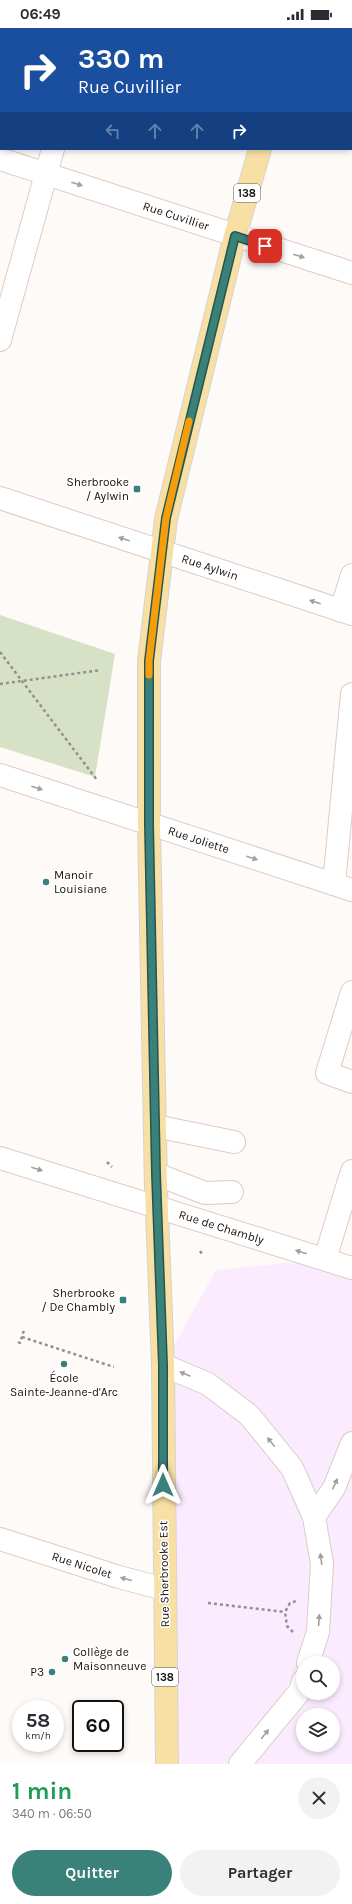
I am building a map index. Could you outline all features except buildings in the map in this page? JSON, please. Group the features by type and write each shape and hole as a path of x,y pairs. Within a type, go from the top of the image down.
{"main road":[{"name":"Rue Sherbrooke Est","path":"167,1764 164,1589 163,1365 156,1174 149,824 149,661 166,518 235,236 260,150"}],"street":[{"path":"1,329 53,150"},
{"name":"Rue Cuvillier","path":"0,159 352,273"},
{"name":"Rue Aylwin","path":"0,498 346,612"},
{"path":"346,612 352,575"},
{"path":"343,887 352,694"},
{"name":"Rue Joliette","path":"0,776 343,887"},
{"path":"352,992 327,1073 352,1082"},
{"path":"155,1126 234,1142"},
{"name":"Rue de Chambly","path":"0,1158 352,1268"},
{"path":"326,1260 352,1170"},
{"path":"156,1174 206,1193 232,1192"},
{"path":"163,1365 208,1384 249,1415 292,1468 314,1517 322,1564 318,1632 310,1656"},
{"path":"314,1517 334,1488 352,1443"},
{"name":"Rue Nicolet","path":"0,1539 119,1577 164,1589"},
{"path":"240,1764 296,1697"}],"path":[{"path":"0,652 24,682 100,786"},
{"path":"0,684 24,682 101,670"},
{"path":"200,1251 202,1255"},
{"path":"18,1342 20,1343 24,1330 22,1330"},
{"path":"22,1337 114,1367"},
{"path":"208,1603 285,1612"},
{"path":"287,1626 285,1612 290,1603"}],"shaded area":[{"path":"325,1259 352,1268 352,1764 167,1764 163,1365 216,1270"}],"green space":[{"path":"0,615 115,654 95,777 0,747"}],"slow traffic":[{"path":"149,675 149,661 164,528 189,421"}],"place":[{"name":"Sherbrooke / Aylwin","path":"137,489"},
{"name":"Manoir Louisiane","path":"46,882"},
{"name":"Sherbrooke / De Chambly","path":"123,1300"},
{"name":"École Sainte-Jeanne-d'Arc","path":"64,1364"},
{"name":"Collège de Maisonneuve","path":"65,1659"},
{"name":"P3","path":"52,1672"}],"route":[{"path":"163,1485 163,1365 156,1174 149,824 149,661 166,518 235,236 265,246"}]}
